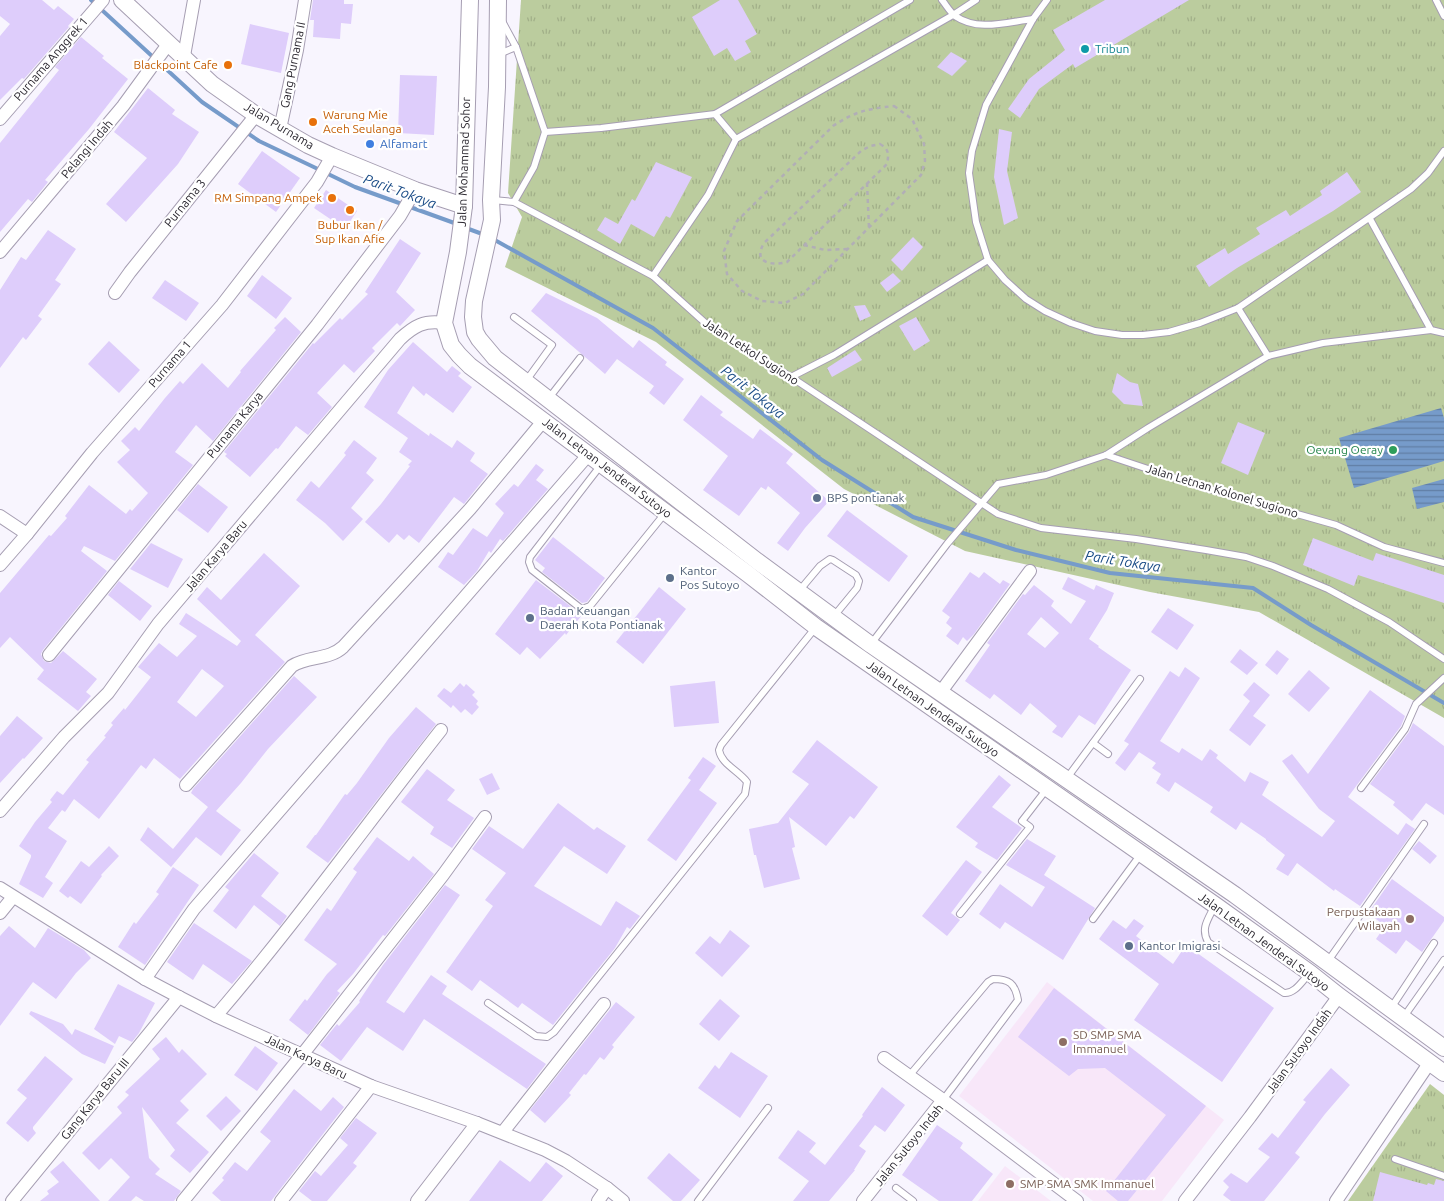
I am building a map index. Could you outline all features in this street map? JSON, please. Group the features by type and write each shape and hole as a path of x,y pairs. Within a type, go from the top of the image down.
{"street":[{"name":"Jalan Purnama","path":"122,0 165,48 184,56 252,120 280,129 329,162 412,196 463,209"},
{"path":"184,56 194,0"},
{"name":"Gang Purnama II","path":"280,129 297,50 305,0"},
{"name":"Jalan Mohammad Sohor","path":"444,323 458,252 463,209 470,0"},
{"name":"Purnama Anggrek 1","path":"0,120 103,1"},
{"path":"491,200 498,6"},
{"name":"Pelangi Indah","path":"0,252 123,106 165,48"},
{"name":"Purnama 3","path":"115,293 252,120"},
{"name":"Purnama 1","path":"0,565 92,453 222,305 317,182 329,162"},
{"name":"Purnama Karya","path":"49,655 317,325 400,216 412,196"},
{"name":"Jalan Letnan Jenderal Sutoyo","path":"491,200 492,220 474,301 473,317 475,332 486,350 753,568 816,627 1215,905 1444,1073"},
{"name":"Jalan Karya Baru","path":"0,811 64,737 108,692 158,624 400,339 417,325 427,322 444,323"},
{"name":"Jalan Letnan Jenderal Sutoyo","path":"444,323 447,335 459,355 470,366 666,512 753,568 799,592 834,616 871,645 1235,895 1444,1048"},
{"path":"186,785 292,666 305,660 333,654 343,648 470,509 544,420"},
{"path":"145,979 194,909 596,459"},
{"path":"0,516 27,534"},
{"path":"940,693 1030,571"},
{"path":"216,1016 285,933 441,730"},
{"path":"183,1201 302,1055 443,875 485,818"},
{"name":"Jalan Karya Baru","path":"0,888 145,979 178,997 371,1086 503,1132 566,1161 623,1201"},
{"path":"0,914 13,897"},
{"name":"Jalan Sutoyo Indah","path":"1185,1201 1250,1117 1339,996"},
{"name":"Gang Karya Baru III","path":"12,1201 178,997"},
{"path":"503,1132 604,1004"},
{"path":"884,1058 943,1100"},
{"path":"1336,1201 1430,1062"},
{"path":"281,1201 371,1086"},
{"name":"Jalan Sutoyo Indah","path":"863,1201 943,1100 1072,1199"},
{"path":"417,1201 477,1123"},
{"path":"598,1201 607,1188"}],"lane":[{"path":"545,132 601,128 715,114 910,0"},
{"path":"942,0 953,15 968,22 986,25 1033,19"},
{"path":"653,276 708,195 736,139 976,0"},
{"path":"1047,0 1033,19 986,105 972,151 969,173 976,222 988,260 1005,280 1026,298 1045,310 1071,322 1095,331 1122,336 1143,335 1169,332 1200,323 1238,308 1411,189 1428,173 1444,151"},
{"path":"1436,0 1444,16"},
{"path":"498,6 516,48 545,132 534,167 514,202"},
{"path":"497,55 516,48"},
{"path":"715,114 736,139"},
{"name":"Jalan Letkol Sugiono","path":"491,200 514,202 653,276 712,329 791,378 998,514 1041,528 1136,539 1246,557 1328,589 1389,622 1444,659"},
{"path":"1370,218 1431,330"},
{"path":"791,378 834,355 988,260"},
{"path":"1238,308 1268,356"},
{"path":"514,317 552,345 526,382"},
{"path":"871,645 947,544 998,484 1046,475 1106,455 1268,356 1323,343 1431,330 1444,333"},
{"path":"548,399 580,358"},
{"name":"Jalan Letnan Kolonel Sugiono","path":"1106,455 1202,488 1336,525 1384,547 1444,563"},
{"path":"596,459 530,557 529,562 532,570 579,607 582,609 590,606 666,512"},
{"path":"799,592 820,566 830,559 856,575 859,581 857,588 834,616"},
{"path":"488,1003 536,1036 547,1037 554,1032 745,794 747,782 743,776 721,759 719,750 721,745 816,627"},
{"path":"1066,779 1140,679"},
{"path":"1361,788 1405,729 1418,702 1441,680"},
{"path":"1093,743 1108,754"},
{"path":"960,914 1030,827 1022,821 1047,788"},
{"path":"1327,962 1424,824"},
{"path":"1093,919 1141,854"},
{"path":"1215,905 1204,927 1208,942 1286,994 1292,992 1310,973"},
{"path":"1396,1014 1434,942"},
{"path":"1396,1014 1444,960"},
{"path":"909,1076 988,982 993,979 1009,982 1016,989 1018,1000 943,1100"},
{"path":"698,1201 768,1108"},
{"path":"1395,1159 1444,1176"},
{"path":"896,1188 913,1201"}],"path":[{"path":"894,106 912,118 924,144 925,161 921,175 869,228 803,294 785,304 762,301 742,291 727,274 724,251 736,221 833,126 851,114 869,109 894,106"},
{"path":"880,144 886,147 889,154 887,164 866,182 787,262 776,265 767,264 762,258 760,249 764,243 862,151 870,146 880,144"},
{"path":"866,182 869,228"},
{"path":"804,245 824,250 847,249"}],"shaded area":[{"name":"SD SMP SMA Immanuel","path":"1047,982 1224,1120 1162,1201 1093,1201 959,1096"},
{"name":"SMP SMA SMK Immanuel","path":"1005,1166 1051,1201 978,1201"}],"green space":[{"path":"521,0 1444,0 1444,718 1259,612 1150,592 965,551 844,489 656,342 505,267 522,217 508,193"},
{"path":"1430,1084 1444,1095 1444,1201 1348,1201"}],"water":[{"name":"Oevang Oeray","path":"1441,408 1444,418 1444,461 1354,488 1339,438"},
{"path":"1444,479 1444,502 1417,509 1412,488"}],"building":[{"path":"0,0 42,0 54,10 58,6 74,19 24,79 22,78 0,100 0,36 10,24 0,16"},
{"path":"313,0 344,0 344,4 353,4 351,24 341,23 340,39 313,37 314,20 310,20"},
{"path":"720,0 738,0 757,34 745,41 751,52 735,61 727,48 714,56 692,17"},
{"name":"Tribun","path":"1105,0 1189,0 1075,68 1073,64 1039,89 1020,118 1008,109 1029,79 1065,50 1053,30"},
{"path":"250,24 289,33 281,73 241,64"},
{"path":"81,37 104,56 102,58 128,79 89,129 45,180 48,182 32,202 28,199 0,232 0,143 59,70 55,67"},
{"path":"951,52 967,61 952,76 937,67"},
{"path":"400,75 437,76 434,135 398,133"},
{"path":"148,88 175,110 172,114 199,132 178,164 126,222 106,204 147,158 114,132"},
{"path":"999,129 1012,132 1007,171 1018,218 1004,225 994,177"},
{"path":"262,151 300,178 276,212 238,184"},
{"path":"656,162 692,177 670,218 666,216 654,237 631,224 620,244 597,230 605,217 618,224 632,199 635,201"},
{"path":"1347,172 1361,192 1209,287 1196,266 1225,248 1228,254 1260,234 1256,228 1286,210 1290,216 1322,195 1320,191"},
{"path":"326,190 357,211 345,229 314,208"},
{"path":"48,230 76,249 55,280 61,284 38,316 42,319 26,340 23,337 0,368 0,290 21,257 26,260"},
{"path":"913,237 923,247 902,271 891,260"},
{"path":"400,239 421,253 396,292 415,310 400,326 397,323 372,348 375,351 354,373 344,364 317,393 332,407 308,435 296,426 278,449 276,448 250,477 225,456 227,454 224,452 313,343 340,318 342,320 368,294 365,292"},
{"path":"893,273 901,281 887,292 880,283"},
{"path":"262,275 292,298 276,319 247,296"},
{"path":"165,280 199,303 186,321 152,298"},
{"path":"546,293 597,318 633,348 639,340 667,362 665,365 684,379 664,405 649,393 654,386 617,359 605,374 531,311"},
{"path":"865,305 871,316 860,321 854,306"},
{"path":"285,317 301,332 213,441 196,425 175,452 193,465 115,561 84,546 81,551 107,571 41,654 44,661 51,663 63,651 97,679 86,692 91,696 78,711 37,679 44,670 10,637 0,648 0,593 49,535 51,536 67,518 65,516 89,485 126,514 130,509 132,511 148,493 117,462 130,450 121,441 135,427 139,431 180,381 183,384 202,363 228,388 240,371 276,330 274,328"},
{"path":"916,317 930,341 914,351 899,326"},
{"path":"109,341 140,370 119,393 88,364"},
{"path":"413,342 447,372 452,366 461,373 458,376 472,387 453,413 426,393 424,396 413,386 397,413 429,436 430,433 452,448 457,440 475,453 470,461 488,474 464,504 454,497 419,543 409,535 404,540 397,534 389,543 365,522 410,466 408,465 412,461 399,452 408,438 364,407 388,370"},
{"path":"855,350 862,360 832,377 827,368"},
{"path":"1117,373 1130,382 1138,384 1143,406 1124,404 1112,392"},
{"path":"701,395 723,412 720,415 753,439 760,429 793,454 786,463 829,501 788,551 777,543 800,513 768,486 766,490 761,487 739,516 703,490 728,456 683,420"},
{"path":"1238,422 1265,433 1248,475 1221,463"},
{"path":"354,440 377,458 366,473 374,480 351,508 363,519 343,541 325,523 296,500 311,481 319,488 346,455 344,453"},
{"path":"536,464 544,470 536,480 548,489 503,541 500,539 491,553 489,551 477,571 464,585 438,567 448,552 453,555 473,528 487,537 504,513 495,504 514,484 518,487"},
{"path":"198,484 228,507 208,533 177,510"},
{"path":"847,510 908,556 889,582 827,536"},
{"path":"553,537 605,578 587,602 582,603 542,572 545,568 535,560"},
{"path":"1313,538 1373,561 1376,553 1444,575 1444,603 1358,575 1354,586 1303,565"},
{"path":"151,543 183,559 168,588 130,569"},
{"path":"264,553 300,586 255,635 285,662 180,779 154,758 146,769 141,765 99,819 74,799 65,812 62,810 48,828 67,841 45,877 53,883 43,898 19,884 31,855 19,846 35,822 52,802 50,800 57,791 63,795 89,762 86,760 106,737 104,736 113,725 111,723 124,708 125,710 151,677 138,667 159,643 177,657 197,636 179,624 186,613 237,646 241,641 197,599 207,587 221,600","holes":["202,669 224,686 196,717 177,702"]},
{"path":"970,572 979,578 984,572 1000,584 1003,580 1010,584 974,634 967,641 963,637 958,645 946,636 952,628 946,623 950,617 942,611"},
{"path":"1068,577 1094,590 1096,585 1114,593 1107,610 1089,639 1131,670 1095,725 1079,715 1062,738 1052,732 1057,726 1030,703 1021,715 994,694 990,699 965,681 990,645 987,643 1023,594 1025,595 1034,585 1054,601 1051,606 1071,624 1086,601 1062,589","holes":["1041,617 1059,633 1045,648 1027,634"]},
{"path":"536,580 582,615 566,635 565,633 540,659 527,647 520,655 495,634"},
{"path":"119,581 152,606 140,621 108,595"},
{"path":"659,587 686,609 643,664 616,642"},
{"path":"1168,608 1194,625 1177,650 1151,632"},
{"path":"1240,649 1258,663 1247,675 1230,662"},
{"path":"1277,650 1289,659 1277,675 1265,665"},
{"path":"1185,667 1200,678 1160,741 1179,753 1182,748 1202,761 1210,749 1218,755 1216,758 1245,782 1250,772 1269,782 1262,795 1322,837 1335,821 1319,809 1282,761 1292,754 1308,774 1370,690 1405,716 1401,726 1348,797 1398,835 1406,823 1415,829 1360,906 1335,889 1334,891 1297,863 1288,876 1276,869 1285,855 1241,822 1236,830 1210,812 1213,807 1175,782 1169,792 1156,783 1161,774 1152,768 1156,763 1139,752 1125,771 1115,763 1129,744 1124,741 1170,671 1179,677"},
{"path":"1309,670 1330,688 1309,712 1288,694"},
{"path":"294,676 317,697 268,749 216,811 241,830 221,856 196,837 171,867 140,840 148,827 173,849 208,807 191,793 193,789"},
{"path":"715,681 719,723 674,727 670,686"},
{"path":"1254,682 1270,695 1253,716 1266,725 1250,746 1229,730 1250,701 1243,695"},
{"path":"460,683 464,687 466,684 475,692 472,695 478,701 476,704 479,707 472,715 465,709 461,713 453,705 451,708 437,696 444,688 451,693"},
{"path":"416,707 436,724 328,863 306,847 345,794 347,795 357,783 389,738"},
{"path":"17,716 43,738 0,783 0,736"},
{"path":"1413,723 1444,746 1444,815 1426,803 1412,821 1393,805 1395,802 1370,784 1409,732"},
{"path":"817,740 878,787 854,819 850,816 826,846 789,817 795,847 792,848 800,879 764,888 756,855 754,855 749,829 778,823 809,784 792,772"},
{"path":"703,757 716,766 699,790 717,803 676,861 647,840 691,780 688,778"},
{"path":"427,769 455,790 447,800 474,818 452,848 430,834 434,827 401,802"},
{"path":"492,773 500,789 487,795 479,779"},
{"path":"999,775 1011,785 992,807 1022,828 997,860 975,847 978,843 956,827"},
{"path":"558,803 594,830 597,827 626,846 607,874 564,846 534,886 601,926 616,901 640,916 630,929 627,927 615,948 553,1025 522,1003 518,1008 480,980 472,991 446,972 493,906 485,900 506,873 472,849 489,826 523,849"},
{"path":"377,837 409,861 413,856 434,874 385,936 383,935 353,974 337,991 340,993 308,1035 289,1020 305,999 307,1001 337,964 304,940 327,908 331,911 357,872 353,869"},
{"path":"1027,839 1056,856 1044,875 1095,908 1063,960 1005,922 1000,929 979,914 1000,884 1032,907 1045,887 1006,865"},
{"path":"1419,841 1437,856 1430,864 1412,849"},
{"path":"109,846 119,856 101,875 81,904 59,891 81,861 89,867"},
{"path":"254,853 279,873 261,896 287,916 280,926 254,905 236,929 213,911 229,890 225,887"},
{"path":"966,860 982,872 951,913 960,920 947,936 922,916"},
{"path":"173,867 199,885 145,965 118,947 134,922 136,924 159,894 156,892"},
{"name":"Perpustakaan Wilayah","path":"1392,879 1444,917 1444,921 1422,952 1406,940 1396,954 1376,939 1385,926 1369,912"},
{"path":"445,885 460,895 386,1002 404,1013 431,975 447,986 442,994 546,1064 527,1089 424,1019 403,1051 367,1027 341,1061 320,1045 337,1024 339,1026 360,1002 383,965"},
{"path":"1134,919 1144,926 1136,936 1173,964 1186,945 1274,1008 1222,1082 1134,1020 1159,984 1099,939 1113,920 1126,929"},
{"path":"194,923 252,961 232,984 203,964 193,980 167,962"},
{"path":"9,926 35,948 48,928 84,950 91,958 76,973 56,999 33,982 0,1026 0,936"},
{"path":"730,930 750,946 722,977 695,953 710,936 720,944"},
{"path":"118,984 155,1003 132,1042 119,1036 115,1044 94,1029"},
{"path":"1054,988 1206,1106 1128,1201 1118,1201 1106,1191 1166,1115 1105,1068 1078,1069 1069,1076 1018,1037"},
{"path":"720,999 740,1016 719,1041 699,1024"},
{"path":"616,1002 635,1017 612,1045 614,1047 604,1060 600,1057 586,1075 584,1074 569,1093 571,1095 545,1123 530,1110"},
{"path":"31,1011 63,1024 72,1035 75,1029 114,1046 105,1064 82,1054 29,1014"},
{"path":"166,1037 179,1053 182,1049 207,1074 180,1101 189,1110 176,1123 209,1152 190,1173 170,1156 175,1150 142,1107 149,1158 160,1169 155,1174 181,1191 174,1201 144,1201 136,1196 131,1201 108,1201 130,1177 111,1158 99,1170 82,1153 122,1113 117,1107 129,1095 125,1092 160,1059 152,1049"},
{"path":"255,1046 278,1063 257,1091 234,1075"},
{"path":"731,1052 768,1076 740,1118 698,1088 715,1065 719,1069"},
{"path":"45,1056 73,1079 33,1127 36,1133 28,1142 6,1123 27,1098 17,1090"},
{"path":"1331,1068 1350,1085 1295,1153 1300,1157 1264,1201 1231,1201 1223,1195 1229,1187 1223,1181 1231,1173 1247,1183 1270,1157 1258,1149 1272,1133 1278,1138 1306,1102 1303,1100"},
{"path":"882,1087 905,1105 885,1132 875,1125 859,1146 866,1151 855,1170 829,1201 793,1201 809,1181 778,1158 798,1130 816,1143 809,1152 825,1165 863,1116"},
{"path":"294,1089 321,1111 333,1097 344,1107 271,1201 221,1201 212,1193 224,1180 222,1178 235,1162 247,1171 271,1141 260,1132"},
{"path":"226,1096 241,1111 221,1131 206,1116"},
{"path":"356,1118 377,1133 353,1163 357,1166 327,1201 312,1201 299,1191 315,1171 321,1176 348,1145 340,1138"},
{"path":"937,1125 963,1143 960,1148 993,1174 972,1201 939,1201 902,1175"},
{"path":"669,1153 700,1180 681,1201 673,1201 647,1178"},
{"path":"500,1160 530,1182 546,1162 563,1176 542,1201 469,1201"},
{"path":"63,1161 100,1201 40,1201 49,1194 47,1191 59,1182 50,1172"},
{"path":"1380,1172 1427,1185 1428,1183 1434,1185 1436,1179 1444,1181 1444,1201 1373,1201"}],"waterway":[{"name":"Parit Tokaya","path":"91,0 202,102 259,141 320,170"},
{"name":"Parit Tokaya","path":"326,173 355,187 457,224"},
{"name":"Parit Tokaya","path":"466,228 485,235"},
{"name":"Parit Tokaya","path":"493,239 653,328 822,460 913,517 1016,550 1110,573 1253,588 1311,625 1444,703"}],"place":[{"name":"Tribun","path":"1085,49"},
{"name":"Blackpoint Cafe","path":"228,65"},
{"name":"Warung Mie Aceh Seulanga","path":"313,122"},
{"name":"Alfamart","path":"370,144"},
{"name":"RM Simpang Ampek","path":"332,198"},
{"name":"Bubur Ikan / Sup Ikan Afie","path":"350,210"},
{"name":"Oevang Oeray","path":"1393,450"},
{"name":"BPS pontianak","path":"817,498"},
{"name":"Kantor Pos Sutoyo","path":"670,578"},
{"name":"Badan Keuangan Daerah Kota Pontianak","path":"530,618"},
{"name":"Perpustakaan Wilayah","path":"1410,919"},
{"name":"Kantor Imigrasi","path":"1129,946"},
{"name":"SD SMP SMA Immanuel","path":"1063,1042"},
{"name":"SMP SMA SMK Immanuel","path":"1010,1184"}]}
